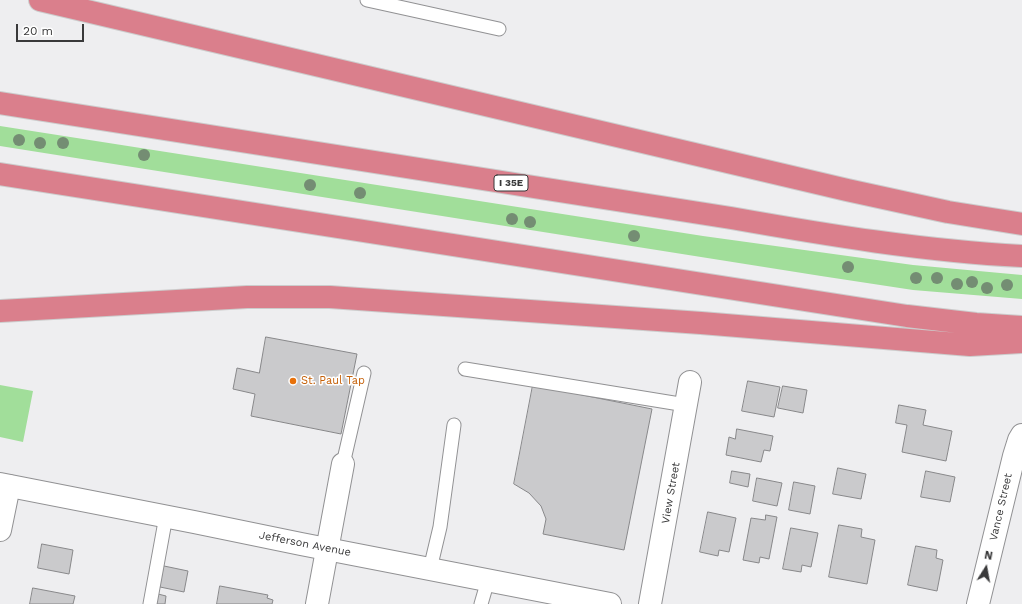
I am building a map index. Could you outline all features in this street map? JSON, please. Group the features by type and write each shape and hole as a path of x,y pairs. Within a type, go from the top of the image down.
{"highway":[{"path":"40,0 848,190 948,212 1022,224"},
{"name":"I 35E","path":"0,102 723,216 829,235 978,253 1022,256"},
{"path":"0,174 908,316 976,324 1022,327"},
{"path":"0,311 247,297 330,297 700,323 970,345 1022,342"}],"street":[{"name":"View Street","path":"650,604 690,382"},
{"name":"Vance Street","path":"978,604 1014,456 1019,440 1022,436"},
{"path":"317,604 343,464"},
{"path":"0,530 5,485"},
{"name":"Jefferson Avenue","path":"5,485 166,516 328,550 610,604"}],"lane":[{"path":"367,0 499,29"},
{"path":"465,369 686,405"},
{"path":"343,464 364,373"},
{"path":"430,569 440,526 454,425"},
{"path":"150,604 166,516"},
{"path":"481,604 488,580"}],"green space":[{"path":"0,126 703,236 913,265 1022,275 1022,299 913,290 0,146"},
{"path":"0,385 33,391 23,442 0,437"}],"building":[{"name":"St. Paul Tap","path":"266,337 357,354 341,434 251,416 255,394 233,389 237,368 259,373"},
{"path":"748,381 780,387 774,417 742,411"},
{"path":"533,385 652,409 624,550 543,534 546,519 541,506 529,493 514,484"},
{"path":"783,386 807,390 803,413 778,408"},
{"path":"899,405 926,410 923,425 952,431 946,461 902,452 907,425 896,423"},
{"path":"737,429 773,436 770,451 764,450 761,462 726,455 729,437 735,439"},
{"path":"838,468 866,474 861,499 833,494"},
{"path":"732,471 750,474 748,487 730,483"},
{"path":"926,471 955,477 950,502 921,497"},
{"path":"757,478 782,483 777,506 753,501"},
{"path":"794,482 815,486 810,514 789,510"},
{"path":"708,512 736,518 729,552 719,550 718,556 700,552"},
{"path":"766,515 777,517 769,559 760,557 759,563 743,560 751,518 765,520"},
{"path":"839,525 862,529 861,537 875,540 867,584 829,577"},
{"path":"791,528 818,533 811,567 802,565 801,572 783,569"},
{"path":"42,544 73,550 69,574 38,568"},
{"path":"916,546 937,550 936,558 943,560 937,591 908,585"},
{"path":"164,566 188,571 184,592 160,587"},
{"path":"220,586 268,595 267,598 273,600 272,604 217,604"},
{"path":"33,588 75,596 73,604 30,604"},
{"path":"158,594 166,596 165,604 156,604"}],"place":[{"name":"St. Paul Tap","path":"293,381"}]}
